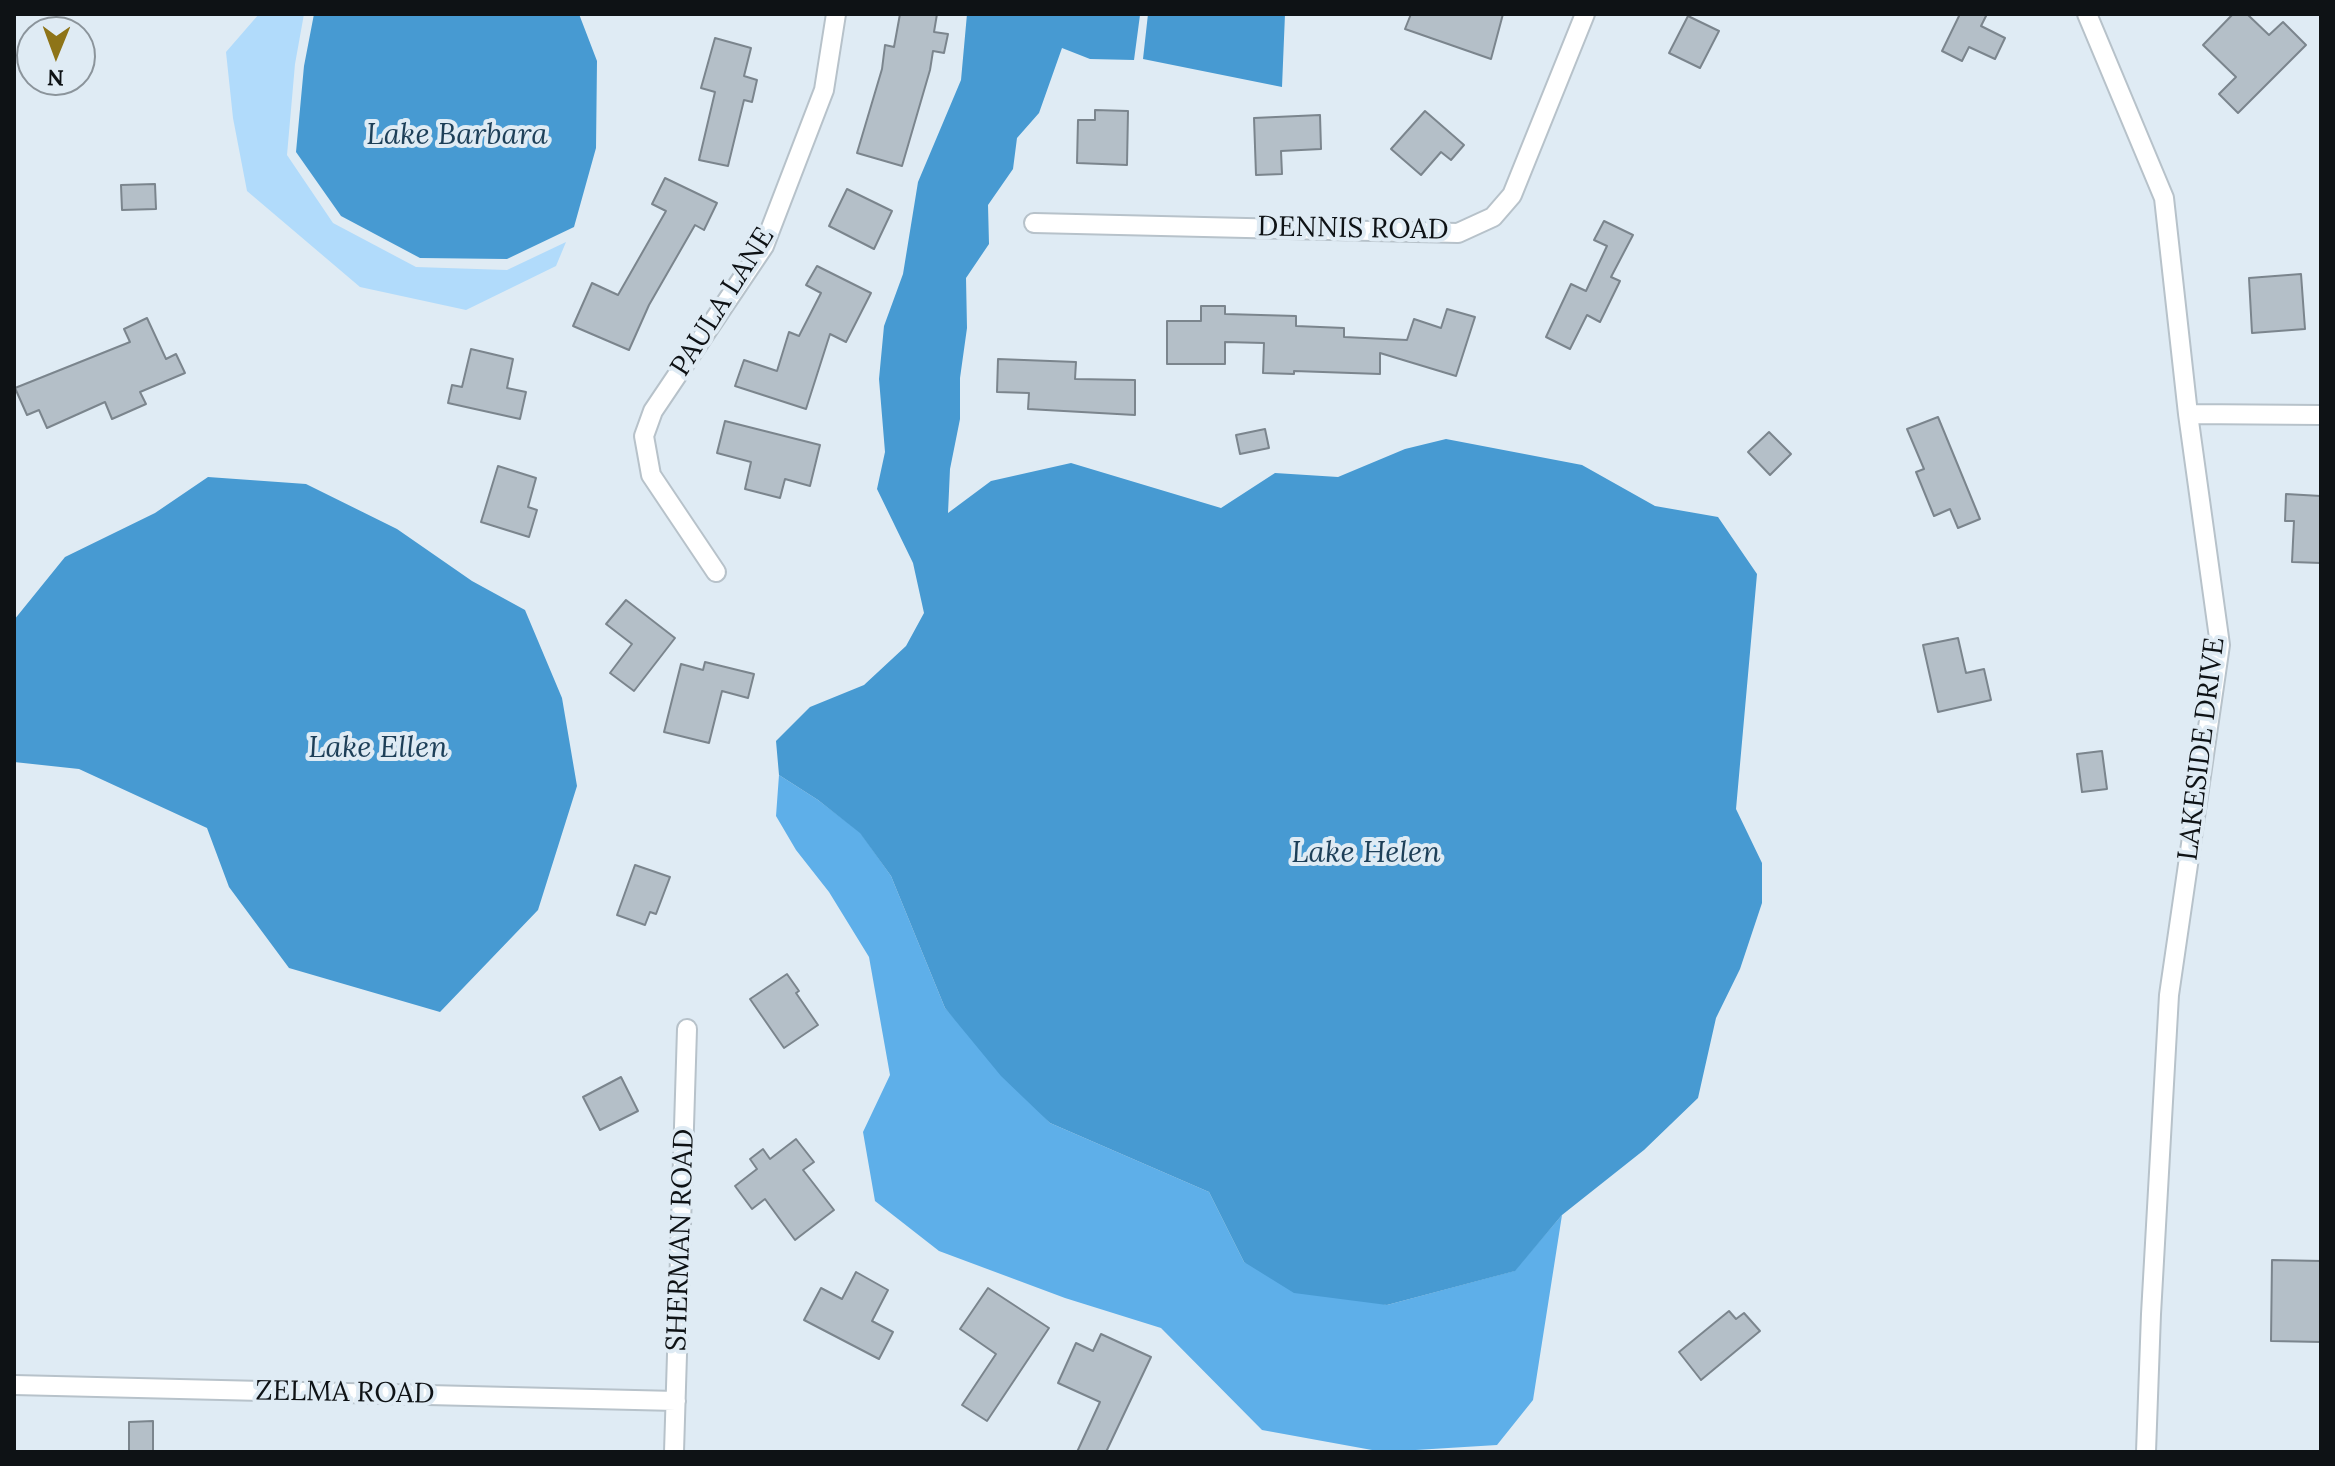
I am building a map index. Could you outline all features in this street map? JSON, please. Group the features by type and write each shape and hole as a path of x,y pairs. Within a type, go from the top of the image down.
{"street":[{"name":"PAULA LANE","path":"716,572 651,475 644,436 653,411 764,246 824,90 836,14"},
{"name":"DENNIS ROAD","path":"1034,223 1458,233 1493,217 1512,195 1585,14"},
{"name":"LAKESIDE DRIVE","path":"2087,14 2164,198 2188,414 2220,645 2169,995 2146,1452"},
{"path":"2188,414 2321,415"},
{"name":"SHERMAN ROAD","path":"674,1452 687,1029"},
{"name":"ZELMA ROAD","path":"14,1385 676,1401"}],"shaded area":[{"path":"259,14 304,14 295,64 287,155 333,223 416,267 507,270 566,242 556,266 466,310 360,287 247,191 233,118 226,52"},
{"path":"779,775 860,832 891,876 945,1008 1050,1123 1209,1192 1244,1262 1387,1305 1514,1271 1562,1215 1533,1400 1497,1445 1383,1452 1262,1430 1161,1328 1065,1298 939,1251 875,1201 863,1132 890,1075 869,957 776,816"}],"water":[{"name":"Lake Barbara","path":"314,14 579,14 597,61 596,148 574,227 507,259 420,258 341,216 296,152 304,66"},
{"name":"Lake Helen","path":"967,14 1140,15 1134,60 1090,59 1062,48 1039,113 1017,138 1013,169 988,205 989,244 966,278 967,328 960,378 960,419 950,469 948,513 991,481 1071,463 1221,508 1275,473 1338,477 1405,449 1446,439 1582,465 1655,506 1718,517 1757,574 1736,809 1762,863 1762,903 1740,969 1716,1018 1698,1098 1644,1150 1562,1215 1515,1271 1387,1305 1294,1293 1244,1262 1209,1192 1050,1123 1001,1076 945,1008 891,876 860,833 779,775 776,741 810,707 864,685 906,646 924,613 913,563 877,489 885,452 879,379 884,326 903,274 918,182 961,80"},
{"path":"1148,14 1285,14 1282,87 1143,59"},
{"name":"Lake Ellen","path":"208,477 306,484 397,529 472,581 525,610 562,698 577,786 538,910 440,1012 289,968 229,887 207,828 79,769 14,762 14,620 65,557 155,513"}],"building":[{"path":"900,14 937,14 934,32 948,34 944,53 933,51 902,166 857,153 882,69 885,45 894,47"},
{"path":"1411,14 1503,14 1491,59 1405,29"},
{"path":"1960,14 1987,14 1981,26 2005,38 1995,59 1969,47 1962,61 1942,51"},
{"path":"2233,14 2247,14 2269,35 2283,22 2306,45 2238,113 2219,94 2236,77 2203,45"},
{"path":"1688,16 1719,31 1700,68 1669,53"},
{"path":"715,38 751,48 744,76 757,80 752,102 744,100 728,166 699,160 715,92 701,88"},
{"path":"1095,110 1128,111 1127,165 1077,163 1078,120 1095,120"},
{"path":"1425,111 1464,145 1451,160 1441,152 1421,175 1391,149"},
{"path":"1320,115 1321,149 1281,151 1282,174 1256,175 1254,118"},
{"path":"665,178 717,203 704,230 695,225 649,305 629,350 573,326 592,283 618,295 666,211 652,204"},
{"path":"155,184 156,209 122,210 121,185"},
{"path":"847,189 892,211 874,249 829,226"},
{"path":"1604,221 1633,235 1611,277 1620,281 1600,322 1587,315 1570,349 1546,337 1571,284 1586,291 1607,246 1594,240"},
{"path":"817,266 871,293 846,342 830,334 806,409 735,386 744,360 777,371 789,332 799,336 821,293 806,285"},
{"path":"2301,274 2305,329 2252,333 2249,278"},
{"path":"1201,306 1225,306 1225,314 1296,316 1296,326 1344,328 1344,337 1407,340 1414,319 1441,328 1447,309 1475,317 1456,376 1380,353 1380,374 1263,373 1264,343 1225,342 1225,364 1167,364 1167,321 1201,321"},
{"path":"147,318 166,359 176,354 185,373 140,392 146,404 112,419 105,402 47,428 39,410 27,415 15,388 130,342 124,329"},
{"path":"471,349 513,359 507,388 526,392 520,419 448,403 452,385 462,387"},
{"path":"998,359 1076,362 1075,379 1135,380 1135,415 1028,409 1029,393 997,392"},
{"path":"1938,417 1980,519 1958,528 1950,509 1934,516 1916,472 1924,469 1907,429"},
{"path":"725,421 820,445 810,486 785,479 780,498 745,489 751,462 717,453"},
{"path":"1265,429 1269,448 1240,454 1236,435"},
{"path":"1769,432 1791,454 1770,475 1748,452"},
{"path":"498,466 536,478 528,507 537,510 529,537 481,522"},
{"path":"2286,494 2321,496 2321,563 2292,562 2294,521 2285,521"},
{"path":"626,600 675,638 634,691 610,673 632,644 606,624"},
{"path":"1958,638 1966,673 1984,669 1991,700 1938,712 1923,645"},
{"path":"705,662 754,674 748,698 722,691 709,743 664,732 681,664 703,670"},
{"path":"2102,751 2107,789 2082,792 2077,754"},
{"path":"635,865 670,877 656,914 650,912 645,925 617,915"},
{"path":"787,974 818,1025 784,1048 750,999"},
{"path":"621,1077 638,1111 600,1130 583,1097"},
{"path":"796,1139 814,1162 803,1170 834,1210 795,1240 765,1199 752,1209 735,1186 757,1169 750,1159 763,1149 770,1159"},
{"path":"2272,1260 2321,1261 2321,1342 2271,1341"},
{"path":"856,1272 888,1290 872,1321 893,1332 879,1359 804,1320 821,1288 842,1299"},
{"path":"988,1288 1049,1328 987,1421 962,1405 996,1354 960,1329"},
{"path":"1729,1311 1736,1319 1744,1313 1760,1331 1701,1380 1679,1352"},
{"path":"1101,1334 1151,1357 1106,1452 1077,1452 1100,1402 1058,1383 1076,1343 1093,1351"},
{"path":"153,1421 153,1452 129,1452 129,1422"}]}
